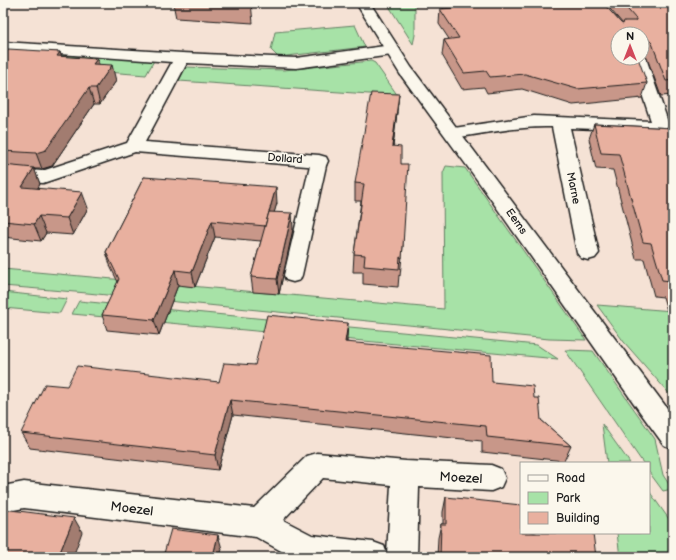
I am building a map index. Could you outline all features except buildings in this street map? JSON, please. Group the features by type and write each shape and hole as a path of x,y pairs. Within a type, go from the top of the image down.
{"street":[{"name":"Eems","path":"363,3 392,50 454,133 605,347 673,437"},
{"path":"3,46 182,58 296,63 392,50"},
{"path":"134,147 182,58"},
{"path":"454,133 534,121 667,127 641,66"},
{"name":"Marne","path":"560,122 588,253"},
{"name":"Dollard","path":"3,174 43,177 134,147 319,161"},
{"name":"Moezel","path":"260,523 317,465 406,474 492,478"},
{"path":"402,557 406,474"},
{"name":"Moezel","path":"3,499 24,495 260,523 309,554 373,557"}],"lane":[{"name":"Dollard","path":"293,275 319,161"}],"green space":[{"path":"387,3 415,3 415,35 413,44"},
{"path":"355,25 365,47 278,57 271,50 275,32"},
{"path":"3,49 155,59 146,75 3,64"},
{"path":"371,61 375,63 398,96 179,81 187,67 284,70"},
{"path":"446,166 465,168 586,340 549,339 3,286 3,269 444,309 443,173"},
{"path":"3,292 67,299 60,313 3,308"},
{"path":"79,301 537,345 558,359 72,314"},
{"path":"597,305 673,311 673,398 624,342"},
{"path":"565,350 593,351 655,439 663,475 672,489 663,491 650,473 650,462 642,462"},
{"path":"602,424 629,462 607,462"},
{"path":"650,492 671,522 669,557 620,557 617,534 650,534"}]}
